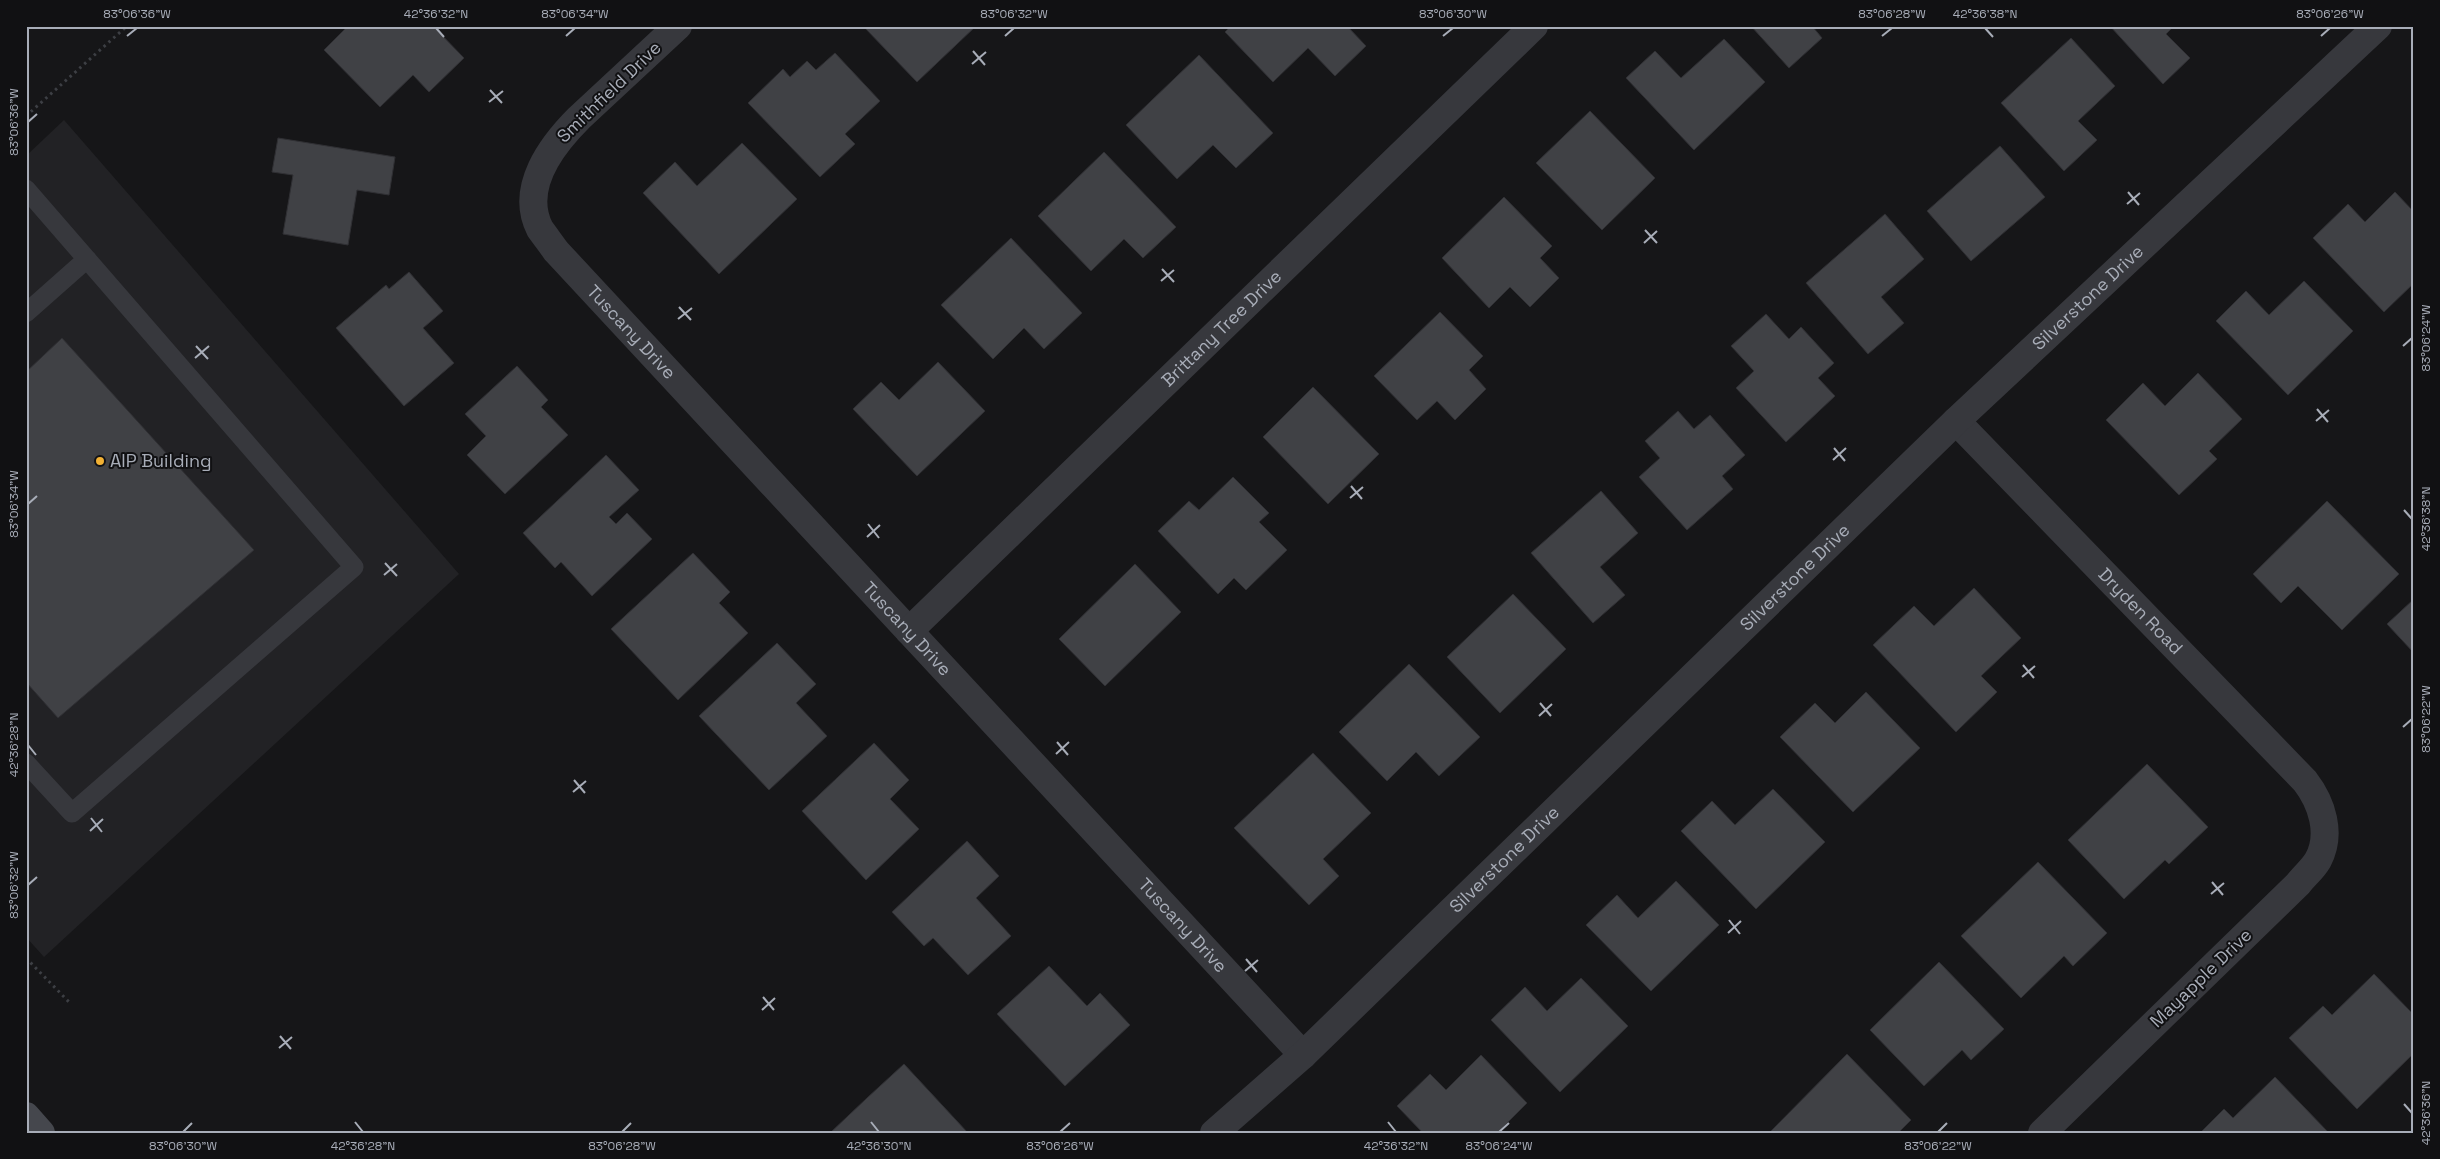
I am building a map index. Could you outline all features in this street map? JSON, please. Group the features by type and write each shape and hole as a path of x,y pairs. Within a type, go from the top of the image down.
{"main road":[{"path":"26,1116 41,1133"}],"street":[{"name":"Smithfield Drive","path":"533,189 546,157 563,134 678,26"},
{"name":"Brittany Tree Drive","path":"909,631 1534,26"},
{"name":"Silverstone Drive","path":"1214,1133 1303,1055 1956,421 2378,26"},
{"name":"Tuscany Drive","path":"533,189 534,208 540,228 556,251 1303,1055"},
{"name":"Dryden Road","path":"1956,421 2305,781 2314,792 2320,805"},
{"name":"Mayapple Drive","path":"2042,1133 2298,884 2317,862 2323,844 2325,822 2320,805"}],"lane":[{"path":"26,189 354,567 72,813 26,763"},
{"path":"26,313 87,259"}],"path":[{"path":"26,116 127,26"},
{"path":"26,958 70,1003"}],"shaded area":[{"path":"64,120 459,574 44,957 26,937 26,156"}],"building":[{"path":"348,26 433,26 464,58 429,92 413,75 380,107 324,50"},
{"path":"863,26 976,26 917,82"},
{"path":"1231,26 1347,26 1366,46 1335,76 1308,48 1273,82 1225,32"},
{"path":"1751,26 1812,26 1822,38 1789,68"},
{"path":"2110,26 2174,26 2166,34 2190,58 2163,84"},
{"path":"2071,38 2115,86 2078,121 2097,140 2064,171 2001,103"},
{"path":"1724,39 1765,82 1694,150 1626,78 1655,51 1681,78"},
{"path":"835,53 880,101 845,134 855,144 820,177 748,103 783,69 790,77 807,61 816,70"},
{"path":"1199,55 1273,133 1236,168 1213,145 1177,179 1126,125"},
{"path":"1590,111 1655,178 1602,230 1536,163"},
{"path":"278,138 395,157 389,195 357,190 348,245 283,234 293,175 272,172"},
{"path":"742,143 797,199 719,274 643,193 675,162 697,186"},
{"path":"2000,146 2045,197 1971,261 1927,211"},
{"path":"1104,152 1176,227 1143,258 1124,239 1091,271 1038,216"},
{"path":"2395,192 2414,212 2414,267 2411,269 2414,272 2414,283 2384,312 2313,238 2348,204 2365,222"},
{"path":"1504,197 1552,246 1540,258 1559,278 1530,307 1510,287 1489,308 1442,258"},
{"path":"1885,214 1924,259 1881,297 1904,323 1868,354 1806,283"},
{"path":"1011,238 1082,313 1044,349 1024,328 993,359 941,305"},
{"path":"409,272 443,311 423,328 454,363 404,406 336,328 386,285 389,289"},
{"path":"2304,281 2353,331 2288,395 2216,321 2246,291 2269,315"},
{"path":"1440,312 1483,356 1469,370 1486,389 1455,420 1437,401 1417,420 1374,376"},
{"path":"1766,314 1789,339 1801,327 1834,363 1818,378 1835,396 1786,442 1736,388 1754,371 1731,346"},
{"name":"AIP Building","path":"62,338 254,550 58,718 26,682 26,372"},
{"path":"938,362 985,411 917,476 853,409 881,382 899,400"},
{"path":"517,366 548,400 541,407 568,435 505,494 467,455 486,436 465,414"},
{"path":"2198,373 2242,419 2209,451 2217,459 2179,495 2106,420 2143,383 2165,406"},
{"path":"1313,387 1379,454 1328,504 1263,437"},
{"path":"1678,411 1694,429 1710,415 1745,455 1722,476 1733,489 1687,530 1639,477 1660,458 1645,441"},
{"path":"606,455 639,490 609,517 616,524 627,513 652,539 592,596 561,562 555,568 523,533"},
{"path":"1233,477 1269,513 1259,522 1287,550 1246,590 1234,578 1218,594 1158,531 1189,501 1199,510"},
{"path":"1601,491 1638,533 1600,567 1625,595 1593,623 1531,553"},
{"path":"2327,501 2399,574 2342,630 2298,586 2281,603 2253,574"},
{"path":"693,553 730,592 719,603 748,633 678,700 611,629"},
{"path":"1135,564 1181,612 1105,686 1059,639"},
{"path":"1974,588 2021,638 1981,676 1997,692 1956,732 1873,645 1914,606 1934,626"},
{"path":"1513,594 1566,649 1500,713 1447,657"},
{"path":"2414,599 2414,653 2387,624"},
{"path":"777,643 816,684 796,703 827,736 769,790 699,716"},
{"path":"1409,664 1480,737 1439,776 1416,752 1387,781 1339,732"},
{"path":"1866,692 1920,748 1853,812 1780,737 1815,703 1835,723"},
{"path":"874,743 909,780 890,799 919,829 866,880 802,811"},
{"path":"1313,753 1371,813 1323,859 1339,876 1309,905 1234,828"},
{"path":"2147,764 2208,827 2169,864 2165,860 2124,899 2068,840"},
{"path":"1773,789 1825,842 1756,909 1681,831 1712,801 1735,825"},
{"path":"967,841 999,876 976,898 1011,936 968,975 933,938 924,946 892,912"},
{"path":"2038,862 2107,933 2073,966 2064,956 2021,998 1961,936"},
{"path":"1676,881 1719,925 1651,991 1586,925 1617,895 1638,918"},
{"path":"1939,962 2004,1029 1971,1060 1962,1050 1924,1086 1870,1030"},
{"path":"1049,966 1087,1006 1100,993 1130,1025 1065,1086 997,1014"},
{"path":"2374,974 2414,1015 2414,1053 2357,1109 2289,1038 2323,1006 2332,1015"},
{"path":"1581,978 1628,1026 1560,1092 1491,1020 1525,987 1547,1011"},
{"path":"1847,1054 1911,1120 1898,1133 1769,1133"},
{"path":"1481,1055 1527,1103 1497,1133 1423,1133 1397,1106 1430,1074 1446,1090"},
{"path":"904,1064 968,1133 830,1133 867,1098"},
{"path":"2275,1077 2329,1133 2200,1133 2224,1109 2233,1118"}],"place":[{"name":"AIP Building","path":"100,461"}]}
